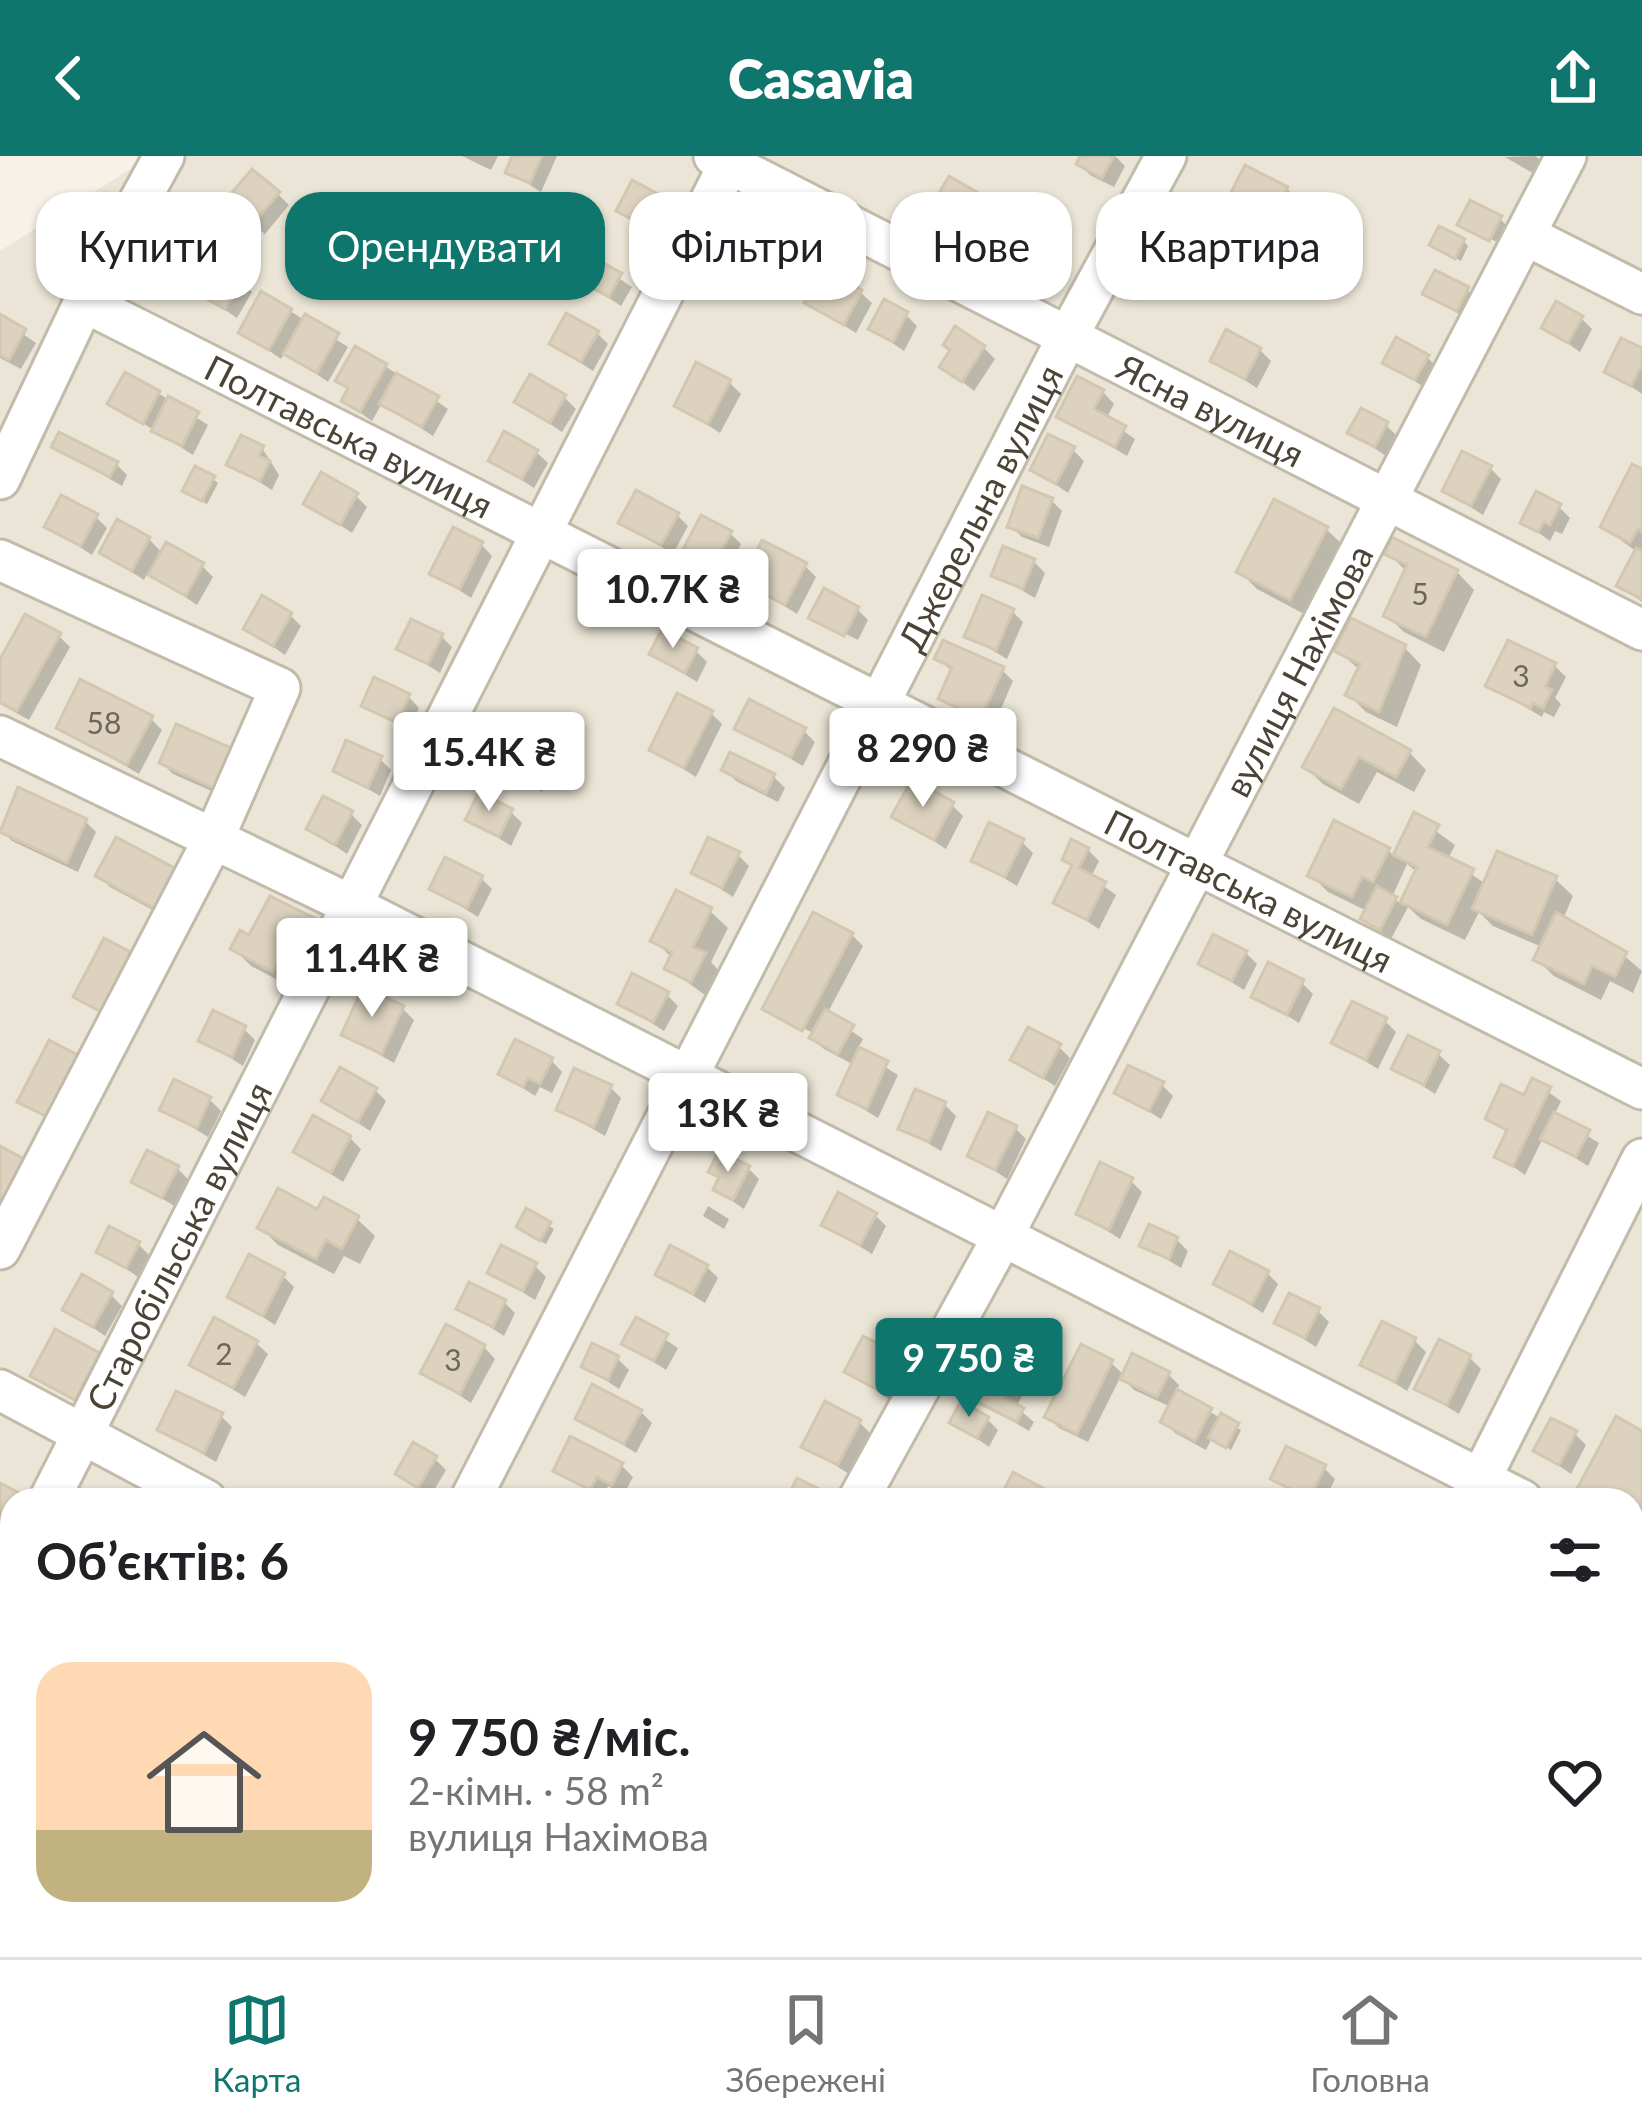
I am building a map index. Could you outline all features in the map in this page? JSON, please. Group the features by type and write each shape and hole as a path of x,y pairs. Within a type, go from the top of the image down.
{"street":[{"path":"0,479 84,302 164,156"},
{"name":"Джерельна вулиця","path":"476,1488 1069,334 1166,156"},
{"name":"вулиця Нахімова","path":"865,1488 1003,1237 1566,156"},
{"name":"Ясна вулиця","path":"725,159 1642,630"},
{"name":"Старобільська вулиця","path":"55,1488 725,159"},
{"path":"1527,236 1642,294"},
{"name":"Полтавська вулиця","path":"84,302 1196,859 1642,1089"},
{"path":"0,560 280,688 214,838 0,1249"},
{"path":"0,736 351,905 1003,1237 1471,1488"},
{"path":"1476,1488 1642,1159"},
{"path":"0,1390 184,1488"}],"shaded area":[{"path":"151,156 1642,156 1642,1488 0,1488 0,251 36,228 36,300 261,300 261,192 94,192"}],"building":[{"path":"512,156 542,156 530,183 505,173"},
{"path":"1080,156 1114,156 1102,178 1076,164"},
{"path":"1245,165 1288,187 1285,192 1231,192"},
{"path":"252,169 280,192 261,214 261,192 232,192"},
{"path":"949,176 977,192 940,192"},
{"path":"632,180 654,192 629,192 629,218 616,211"},
{"path":"1470,200 1502,216 1489,241 1457,225"},
{"path":"1439,226 1465,239 1455,259 1429,245"},
{"path":"605,264 622,273 609,297 605,295"},
{"path":"1435,270 1469,287 1457,311 1422,294"},
{"path":"261,291 292,309 269,350 238,333 256,300 261,300"},
{"path":"884,299 908,312 893,342 868,329"},
{"path":"209,300 230,300 225,309"},
{"path":"806,300 857,300 844,325"},
{"path":"1556,301 1583,316 1568,343 1541,328"},
{"path":"566,313 599,331 581,362 549,344"},
{"path":"0,314 26,329 9,360 0,355"},
{"path":"305,314 339,333 317,373 283,354"},
{"path":"955,326 985,346 962,382 939,367 950,350 943,345"},
{"path":"1226,329 1261,348 1245,379 1210,361"},
{"path":"1396,337 1429,355 1415,380 1382,363"},
{"path":"1621,338 1642,348 1642,365 1631,386 1604,372"},
{"path":"355,346 387,364 360,412 341,401 348,388 335,381"},
{"path":"696,362 731,380 708,424 674,406"},
{"path":"125,372 160,391 143,424 107,404"},
{"path":"396,373 439,396 422,427 379,404"},
{"path":"530,374 566,395 550,423 514,402"},
{"path":"1077,376 1104,390 1094,409 1126,426 1115,447 1056,417"},
{"path":"168,396 199,412 182,446 151,431"},
{"path":"1361,408 1388,422 1375,447 1347,433"},
{"path":"504,431 538,450 522,479 488,461"},
{"path":"59,432 118,462 110,477 51,447"},
{"path":"1048,434 1075,447 1056,484 1030,470"},
{"path":"241,435 264,446 259,456 270,461 260,481 226,465"},
{"path":"1462,451 1492,466 1471,506 1442,491"},
{"path":"1632,464 1642,469 1642,532 1638,529 1630,543 1600,527"},
{"path":"195,466 215,476 202,501 182,491"},
{"path":"321,472 358,493 340,525 303,504"},
{"path":"1022,486 1053,498 1038,538 1007,527"},
{"path":"636,490 679,513 661,545 618,523"},
{"path":"1536,491 1561,504 1550,525 1544,522 1538,532 1520,523"},
{"path":"61,495 98,514 81,546 44,527"},
{"path":"1274,499 1328,527 1290,600 1236,572"},
{"path":"701,515 732,531 710,573 679,557"},
{"path":"117,519 150,537 132,571 99,553"},
{"path":"453,527 483,542 460,589 429,574"},
{"path":"1392,537 1458,570 1426,637 1383,616 1407,565 1384,554"},
{"path":"762,540 807,563 785,605 741,581"},
{"path":"166,542 204,563 186,596 148,575"},
{"path":"1003,546 1035,559 1023,589 991,576"},
{"path":"1636,548 1642,551 1642,599 1616,586"},
{"path":"824,588 859,607 844,636 808,618"},
{"path":"262,595 292,613 273,646 243,629"},
{"path":"982,595 1014,609 996,650 964,637"},
{"path":"25,614 61,633 17,711 0,702 0,659"},
{"path":"1351,618 1406,645 1379,712 1345,695 1360,664 1334,651"},
{"path":"411,619 443,634 428,664 396,649"},
{"path":"662,629 698,648 685,673 649,654"},
{"path":"943,640 1004,667 981,718 938,699 952,667 934,659"},
{"path":"1508,640 1556,663 1545,687 1552,690 1543,708 1533,703 1531,708 1485,686"},
{"path":"374,677 410,694 397,723 361,706"},
{"path":"80,679 153,716 127,765 56,728"},
{"path":"677,693 713,711 684,768 649,750"},
{"path":"749,699 806,728 791,757 734,729"},
{"path":"1334,708 1411,750 1396,777 1359,757 1341,789 1302,767"},
{"path":"176,724 238,751 220,791 159,763"},
{"path":"511,739 544,756 531,784 497,767"},
{"path":"346,740 382,756 368,788 333,771"},
{"path":"730,752 775,774 766,793 721,770"},
{"path":"912,779 954,802 934,840 891,817"},
{"path":"18,787 87,819 67,863 0,832"},
{"path":"479,792 513,809 499,837 465,820"},
{"path":"323,796 353,811 335,845 306,829"},
{"path":"1414,812 1439,825 1428,847 1474,869 1447,925 1400,902 1417,867 1393,855"},
{"path":"1334,820 1390,848 1373,882 1362,877 1352,897 1307,876"},
{"path":"989,822 1024,839 1005,877 971,861"},
{"path":"116,837 184,873 163,913 95,876"},
{"path":"708,837 740,852 722,888 691,873"},
{"path":"1071,839 1089,848 1079,868 1106,882 1087,920 1053,903 1072,865 1062,860"},
{"path":"1497,851 1557,876 1532,935 1472,909"},
{"path":"445,857 483,876 467,908 429,889"},
{"path":"1377,886 1397,897 1380,930 1360,919"},
{"path":"676,890 712,908 693,947 706,953 691,982 664,969 672,952 650,941"},
{"path":"270,896 318,920 304,948 289,941 273,972 230,949 240,930 249,935"},
{"path":"813,912 853,933 802,1031 762,1009"},
{"path":"1556,912 1627,952 1615,977 1592,966 1584,984 1533,960"},
{"path":"1213,934 1247,951 1232,981 1198,964"},
{"path":"104,938 136,955 105,1014 73,997"},
{"path":"1268,962 1304,980 1287,1015 1251,997"},
{"path":"632,973 669,992 653,1022 617,1004"},
{"path":"363,987 404,1006 382,1054 341,1035"},
{"path":"1352,1001 1387,1018 1366,1060 1331,1043"},
{"path":"825,1009 854,1025 838,1054 809,1038"},
{"path":"213,1010 246,1026 232,1057 198,1041"},
{"path":"1028,1027 1061,1044 1043,1078 1010,1060"},
{"path":"1408,1035 1440,1051 1424,1085 1391,1069"},
{"path":"515,1039 553,1058 540,1084 528,1078 523,1087 498,1074"},
{"path":"49,1040 81,1057 50,1118 17,1102"},
{"path":"859,1047 888,1061 867,1109 837,1095"},
{"path":"1128,1065 1164,1082 1149,1111 1114,1093"},
{"path":"340,1067 377,1088 358,1122 321,1101"},
{"path":"574,1068 612,1085 594,1127 556,1110"},
{"path":"1532,1078 1551,1087 1513,1166 1494,1157 1507,1130 1485,1119 1501,1084 1524,1095"},
{"path":"174,1079 211,1097 197,1128 159,1110"},
{"path":"915,1089 946,1102 929,1142 898,1129"},
{"path":"988,1112 1017,1126 995,1170 967,1156"},
{"path":"1554,1112 1590,1130 1576,1157 1540,1139"},
{"path":"313,1115 351,1136 331,1173 293,1152"},
{"path":"0,1146 28,1161 0,1214"},
{"path":"147,1150 179,1166 162,1198 131,1182"},
{"path":"719,1151 750,1166 733,1200 713,1190 719,1177 708,1172"},
{"path":"1100,1162 1133,1178 1109,1230 1076,1214"},
{"path":"278,1188 317,1209 324,1197 359,1216 342,1249 326,1240 316,1259 257,1228"},
{"path":"838,1192 877,1213 860,1245 821,1225"},
{"path":"526,1208 551,1222 540,1241 516,1227"},
{"path":"1149,1224 1178,1237 1169,1259 1139,1246"},
{"path":"109,1226 140,1242 126,1268 96,1252"},
{"path":"501,1245 537,1263 523,1291 487,1273"},
{"path":"670,1245 708,1265 693,1294 655,1275"},
{"path":"1230,1251 1269,1271 1252,1304 1213,1284"},
{"path":"249,1254 285,1273 263,1316 227,1297"},
{"path":"82,1274 113,1292 93,1327 62,1310"},
{"path":"469,1282 506,1300 493,1327 456,1309"},
{"path":"1289,1293 1320,1308 1305,1338 1274,1323"},
{"path":"214,1317 258,1341 233,1388 189,1365"},
{"path":"636,1317 668,1334 654,1361 621,1344"},
{"path":"1382,1321 1416,1338 1395,1382 1360,1365"},
{"path":"446,1324 485,1345 460,1394 420,1373"},
{"path":"55,1329 100,1353 75,1400 30,1376"},
{"path":"863,1336 897,1353 878,1390 844,1372"},
{"path":"1439,1339 1471,1355 1447,1405 1414,1389"},
{"path":"592,1343 619,1356 608,1380 581,1367"},
{"path":"1081,1344 1113,1360 1077,1434 1044,1417"},
{"path":"1132,1353 1170,1372 1157,1397 1120,1379"},
{"path":"980,1367 1012,1383 1004,1398 1024,1408 1017,1422 965,1396"},
{"path":"592,1384 642,1410 624,1444 575,1419"},
{"path":"1177,1389 1212,1408 1195,1441 1160,1422"},
{"path":"176,1391 223,1413 204,1453 157,1430"},
{"path":"825,1401 861,1420 838,1465 801,1447"},
{"path":"961,1401 989,1417 977,1438 949,1423"},
{"path":"1221,1413 1239,1423 1226,1448 1208,1438"},
{"path":"1616,1416 1642,1431 1642,1488 1577,1488"},
{"path":"1551,1418 1577,1431 1559,1465 1533,1451"},
{"path":"570,1436 623,1463 612,1485 597,1477 591,1488 553,1471"},
{"path":"413,1442 437,1456 418,1488 395,1474"},
{"path":"1286,1446 1326,1465 1315,1488 1289,1488 1270,1479"},
{"path":"1013,1472 1042,1488 1005,1488"},
{"path":"797,1478 817,1488 792,1488"}]}
